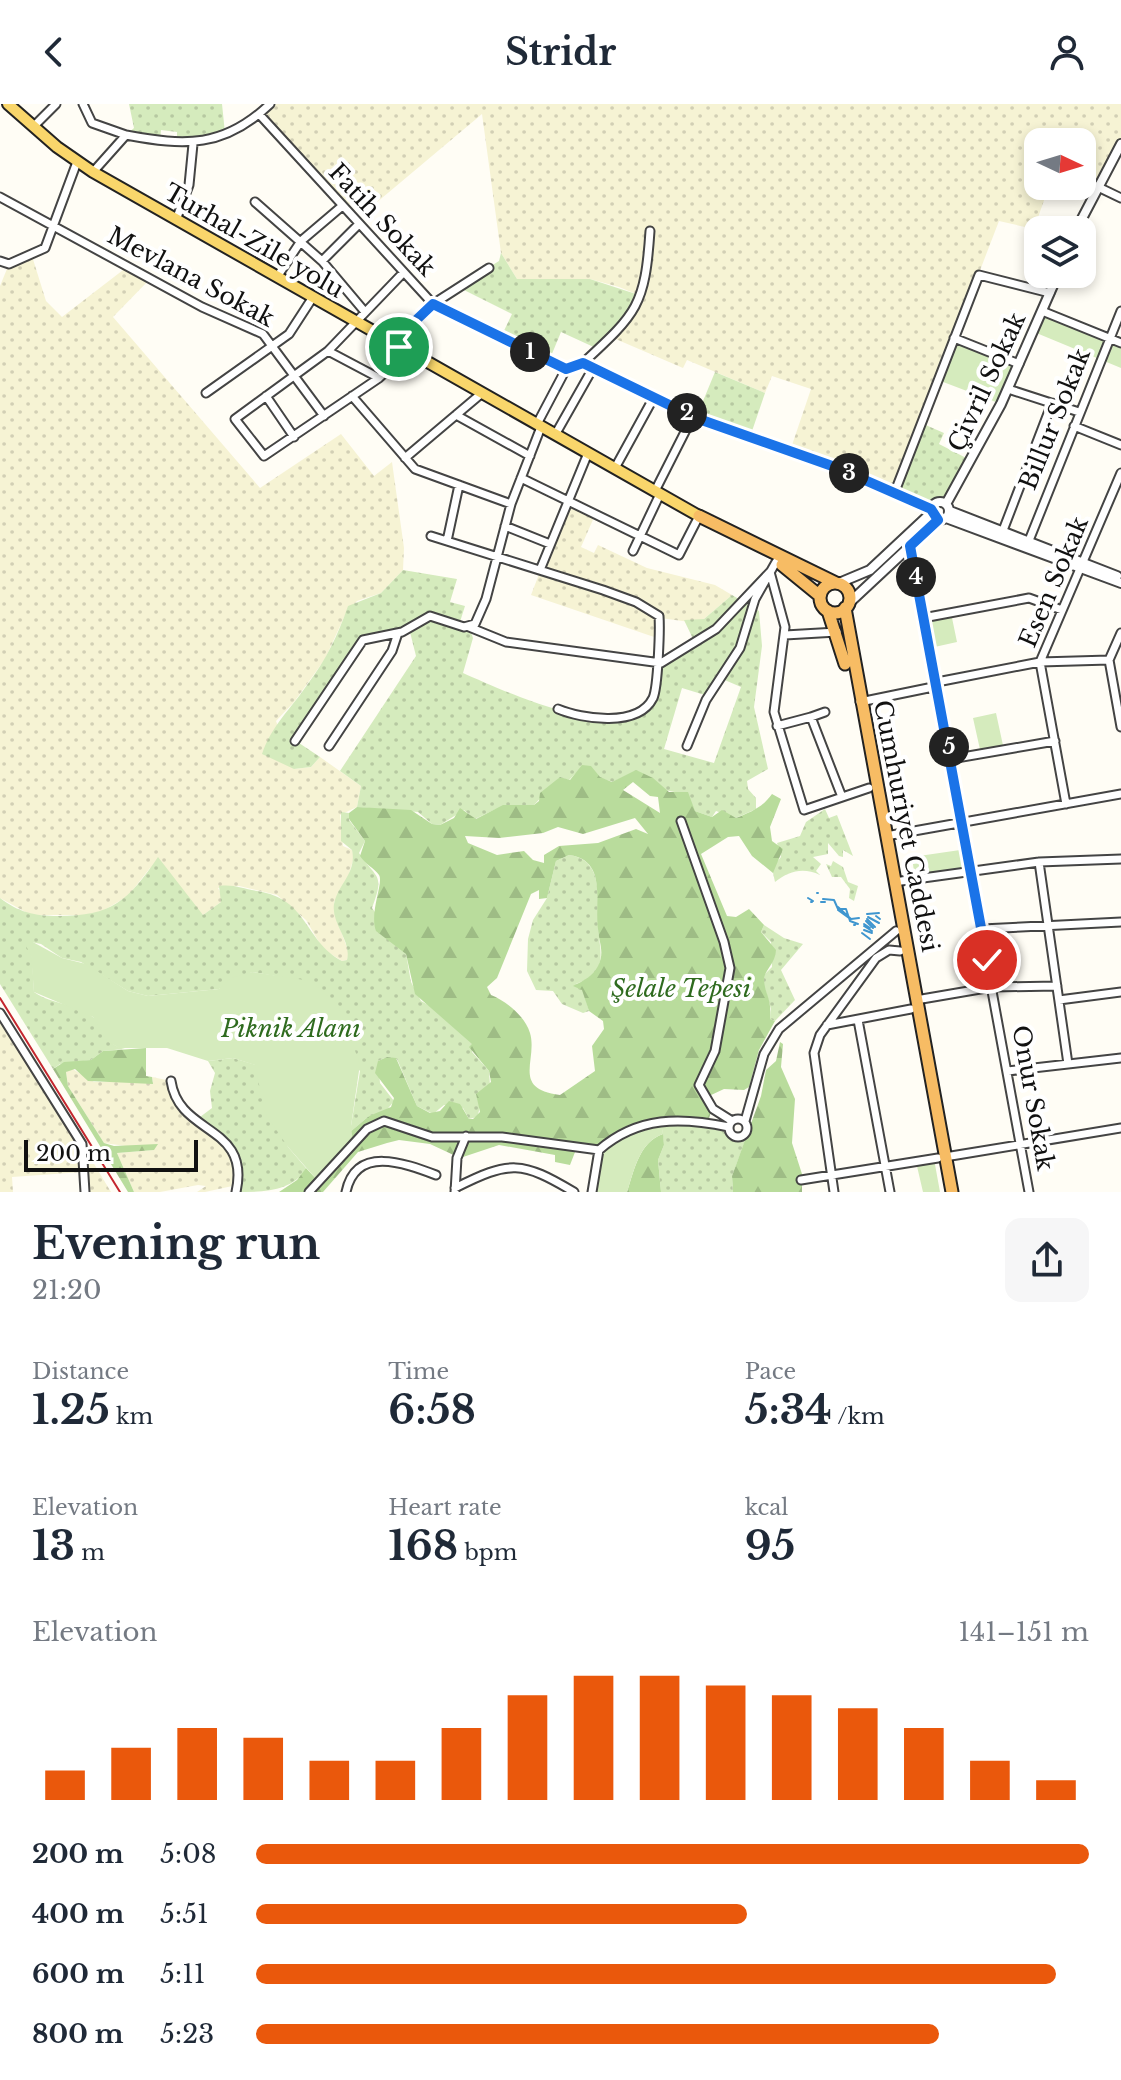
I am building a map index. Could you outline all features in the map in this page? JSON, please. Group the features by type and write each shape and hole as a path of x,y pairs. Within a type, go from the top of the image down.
{"highway":[{"name":"Cumhuriyet Caddesi","path":"699,516 820,596 837,632 903,950 942,1158 952,1192"},
{"path":"699,516 837,583"},
{"name":"Cumhuriyet Caddesi","path":"837,583 848,592 847,606 860,702 894,882 899,930"},
{"path":"820,596 826,585 837,583"},
{"path":"828,611 847,606"},
{"name":"Cumhuriyet Caddesi","path":"942,1158 944,1192"}],"main road":[{"name":"Turhal-Zile yolu","path":"8,104 17,108 34,126 93,172 699,516"}],"street":[{"path":"34,126 56,104"},
{"path":"83,104 92,123 126,135 193,144 220,135 259,114 270,104"},
{"name":"Fatih Sokak","path":"259,114 433,304 566,369"},
{"path":"93,172 126,135"},
{"path":"176,220 189,185 193,144"},
{"path":"1121,144 1096,186 1121,198"},
{"path":"0,261 9,264 41,252 54,226 77,162"},
{"name":"Mevlana Sokak","path":"0,197 202,307 257,330 297,374 324,416"},
{"path":"255,202 322,261 365,312"},
{"path":"277,277 301,241 341,207"},
{"path":"322,261 358,225"},
{"path":"469,627 475,624 486,599 511,504 539,426 566,369 583,363 622,327 639,305 646,281 650,231"},
{"path":"392,343 433,304 489,268"},
{"path":"403,273 328,351 235,419 264,456 379,378 407,352"},
{"path":"894,494 979,275 1050,293"},
{"name":"Çivril Sokak","path":"940,513 1008,389 1052,288"},
{"path":"206,393 289,334 313,297"},
{"path":"1042,311 1121,343"},
{"name":"Billur Sokak","path":"1028,543 1121,311"},
{"path":"954,338 1019,364"},
{"path":"328,351 379,378"},
{"path":"583,363 693,416 835,467 940,513 1121,580"},
{"path":"555,435 593,368"},
{"path":"1008,389 1079,412"},
{"path":"405,458 482,393"},
{"path":"266,396 294,437"},
{"path":"352,396 415,469 511,504"},
{"path":"615,468 654,397"},
{"path":"1002,533 1052,403"},
{"path":"456,415 530,456"},
{"path":"633,551 693,416"},
{"path":"1074,426 1121,445"},
{"path":"540,570 588,453"},
{"name":"Esen Sokak","path":"1066,804 1040,662 1121,473"},
{"path":"521,478 679,555 699,516"},
{"path":"447,541 459,485"},
{"path":"940,513 1002,533 1080,565"},
{"path":"847,606 940,513"},
{"path":"837,583 870,570 940,513"},
{"path":"505,526 550,544"},
{"path":"431,536 636,602 657,614 653,699 632,714 592,717 558,709"},
{"name":"Onur Sokak","path":"910,546 1029,1192"},
{"path":"773,567 785,635 774,712 804,810 869,788"},
{"path":"295,741 363,640 398,633 430,616 506,642 655,663 679,654 716,629 773,567"},
{"path":"687,746 706,700 739,650 755,599 773,567"},
{"path":"923,618 1029,598 1062,610"},
{"path":"785,635 837,632"},
{"path":"329,746 392,651 398,633"},
{"path":"1121,633 1109,660 1121,721"},
{"path":"860,702 1040,662 1109,660"},
{"path":"777,726 825,712"},
{"path":"811,717 842,797"},
{"path":"951,759 1055,741"},
{"path":"886,836 1121,794"},
{"path":"681,821 724,942 730,968 715,1051 701,1076 699,1088 713,1109 730,1124 732,1135 741,1137 748,1129 745,1121 764,1054 779,1029 899,930"},
{"path":"894,882 1039,862 1121,859"},
{"path":"1039,862 1068,1064"},
{"path":"982,929 1121,922"},
{"path":"879,944 885,952"},
{"path":"834,1192 813,1061 817,1043 870,966 885,952 903,950"},
{"path":"827,1025 992,987 1057,986"},
{"path":"1059,1000 1121,992"},
{"path":"0,1013 82,1144 85,1192"},
{"path":"858,1020 890,1192"},
{"path":"1008,1071 1121,1058"},
{"path":"171,1081 178,1103 186,1113 230,1145 238,1166 236,1192"},
{"path":"309,1192 353,1143 379,1122 388,1122 432,1137 537,1141 599,1150 634,1128 664,1120 730,1124 745,1121"},
{"path":"801,1180 1121,1128"},
{"path":"455,1190 457,1158 466,1136"},
{"path":"592,1192 599,1150"},
{"path":"346,1192 354,1172 370,1162 404,1164 436,1175"},
{"path":"455,1190 494,1170 526,1168 574,1192"}],"shaded area":[{"path":"270,104 1121,104 1121,144 1096,186 1096,128 1024,128 1024,200 1044,200 1039,216 1024,216 1024,227 999,221 894,494 790,451 811,389 772,376 765,393 687,360 683,368 611,337 641,296 619,287 590,279 517,279 501,253 482,114 376,203 364,191 343,210 259,114"},
{"path":"32,256 46,301 62,317 127,267 150,279 113,317 260,488 341,434 374,476 392,462 404,548 403,570 381,593 357,601 346,613 325,659 276,721 294,769 311,767 320,757 361,786 357,807 340,815 343,846 352,850 354,857 346,884 334,902 335,915 349,953 347,960 342,961 323,949 306,920 277,895 239,886 218,888 223,897 221,902 203,915 150,868 128,896 96,915 31,915 0,898 0,286 9,264"},
{"path":"567,502 595,515 581,547 594,553 598,545 647,568 715,585 732,595 704,619 690,622 660,618 657,638 531,595"},
{"path":"0,1013 111,1192 85,1192 83,1172 12,1177 13,1192 0,1192"},
{"path":"71,1068 94,1082 153,1082 152,1077 171,1081 178,1103 230,1145 237,1185 205,1192 197,1192 206,1186 198,1185 160,1192 134,1192 117,1153 154,1150 104,1143 68,1086 66,1072"}],"green space":[{"path":"129,104 222,104 225,133 177,144 177,132 161,130 160,141 126,135 134,128"},
{"path":"501,253 517,279 590,279 642,296 598,349 561,332 549,361 501,337 512,314 458,287 499,261"},
{"path":"1042,311 1121,343 1121,368 1034,332"},
{"path":"954,338 1019,364 1001,404 938,380"},
{"path":"715,372 765,393 750,437 696,418"},
{"path":"921,423 944,433 939,444 972,461 946,504 938,502 931,509 894,494"},
{"path":"403,570 457,579 450,602 465,606 459,625 469,627 473,638 463,673 570,713 614,717 635,712 653,699 655,663 695,643 684,620 704,619 732,595 759,611 762,646 754,707 768,769 747,781 748,789 756,798 756,809 736,818 716,811 712,817 695,811 680,793 664,790 636,771 613,782 578,771 569,780 560,777 534,805 496,809 475,819 464,810 440,825 432,824 418,812 357,807 361,786 340,771 416,656 409,628 367,638 296,741 320,757 311,767 294,769 262,754 276,726 326,657 348,606 381,593","holes":["720,678 741,687 714,763 664,749 682,688 708,696"]},
{"path":"951,613 957,642 930,648 923,618"},
{"path":"996,713 1004,750 981,754 973,718"},
{"name":"Şelale Tepesi","path":"582,765 591,766 600,777 612,782 636,770 653,778 669,792 688,792 695,811 712,817 722,810 736,818 761,806 772,794 781,799 770,827 772,841 783,849 773,873 752,856 739,836 728,837 701,854 727,916 736,917 749,909 764,925 761,932 776,950 764,980 770,1019 775,1021 759,1050 749,1087 744,1090 724,1089 709,1096 713,1105 708,1122 674,1119 599,1150 577,1147 570,1165 555,1162 555,1155 499,1145 460,1158 430,1144 399,1140 358,1152 323,1192 279,1192 297,1180 306,1168 318,1181 350,1132 369,1116 391,1107 394,1098 375,1073 378,1061 387,1057 396,1058 417,1106 430,1113 440,1111 449,1101 460,1104 469,1119 473,1119 480,1112 476,1094 491,1082 489,1071 469,1047 472,1044 415,994 406,954 376,931 374,915 380,879 360,856 365,841 349,819 349,813 357,807 411,810 432,824 440,825 454,818 460,808 476,819 503,805 534,805 539,801 540,793 560,777 570,780","holes":["633,782 650,796 658,797 660,813 623,790","635,818 648,834 636,829 598,843 559,846 544,855 544,863 533,860 524,851 497,855 468,843 465,836 499,838 543,833 558,827 583,834","569,855 581,859 589,865 597,884 601,956 593,973 573,986 582,990 589,1011 603,1021 604,1029 592,1046 595,1071 560,1095 545,1092 531,1080 532,1043 528,1027 514,1010 491,995 487,987 497,978 531,894 539,890 539,899 547,898 556,861"]},
{"path":"825,809 829,818 837,815 853,856 843,850 843,857 839,856 828,843 828,854 813,857 821,864 816,871 820,875 796,871 775,882 772,868 781,857 777,843 800,836 806,822"},
{"path":"341,812 349,813 349,820 365,841 359,853 378,882 372,908 406,954 411,982 421,1001 434,1008 474,1045 472,1052 489,1071 490,1086 479,1096 477,1117 469,1119 463,1108 444,1105 433,1114 417,1106 397,1059 387,1057 378,1061 380,1083 394,1101 385,1112 369,1116 350,1132 360,1071 275,976 252,972 219,989 148,996 128,991 81,962 62,958 41,944 31,942 34,992 88,1013 110,1041 125,1049 103,1051 91,1060 60,1064 53,1069 0,984 0,898 13,907 34,914 58,916 92,913 117,903 127,895 158,857 203,915 221,902 219,886 234,886 274,895 297,911 330,953 342,961 347,960 347,946 334,911 336,897 350,872 353,858 352,850 341,841"},
{"path":"967,849 971,871 915,879 912,857"},
{"path":"569,855 581,858 589,865 594,873 598,894 600,961 594,973 576,984 583,990 589,1011 583,1013 562,1004 553,991 536,990 527,971 528,939 533,920 547,898 556,861"},
{"path":"833,861 843,867 848,882 858,886 854,901 849,898 850,889 841,877 832,877 826,864 831,866"},
{"path":"764,925 784,938 803,944 781,970 795,1000 775,1021 770,1019 771,1009 763,982 764,975 772,967 771,942 761,932"},
{"name":"Piknik Alanı","path":"31,941 62,958 86,964 128,991 148,996 219,989 231,978 252,972 311,981 338,1005 360,1064 351,1126 353,1143 318,1181 288,1147 265,1113 255,1065 233,1058 208,1061 167,1048 119,1048 107,1041 93,1017 34,992 31,955 26,946"},
{"path":"780,1042 783,1044 781,1067 795,1099 792,1143 802,1174 802,1192 733,1192 732,1176 761,1096 766,1070 776,1061"},
{"path":"146,1048 146,1076 152,1077 153,1084 88,1081 75,1069 66,1072 68,1086 104,1143 114,1146 158,1144 154,1150 117,1153 134,1192 128,1192 53,1069 64,1062 91,1060 103,1051"},
{"path":"233,1058 256,1065 288,1147 306,1168 285,1186 266,1191 236,1192 233,1152 196,1120 212,1108 210,1091 215,1073 208,1061"},
{"path":"661,1120 729,1130 737,1137 748,1133 732,1176 733,1192 661,1192 658,1160 664,1145"},
{"path":"661,1120 663,1134 643,1150 627,1192 592,1192 599,1150 614,1139"},
{"path":"663,1134 664,1145 658,1160 661,1192 627,1192 643,1150"},
{"path":"934,1159 940,1192 923,1192 916,1162"}],"waterway":[{"path":"808,898 813,901"},
{"path":"823,899 834,900 838,909 846,909 850,921 858,924"},
{"path":"838,907 851,919 859,918"},
{"path":"838,910 849,918"},
{"path":"867,914 879,913"},
{"path":"876,916 880,919"},
{"path":"868,917 879,923"},
{"path":"867,919 875,927"},
{"path":"866,921 873,928"},
{"path":"864,924 870,928"},
{"path":"864,926 872,931"},
{"path":"864,930 872,933"},
{"path":"862,933 870,939"}],"railway":[{"path":"0,998 120,1192"}],"route":[{"path":"399,347 392,343 433,304 566,369 583,363 696,418 835,467 931,509 933,517 938,520 910,546 987,960"}]}
